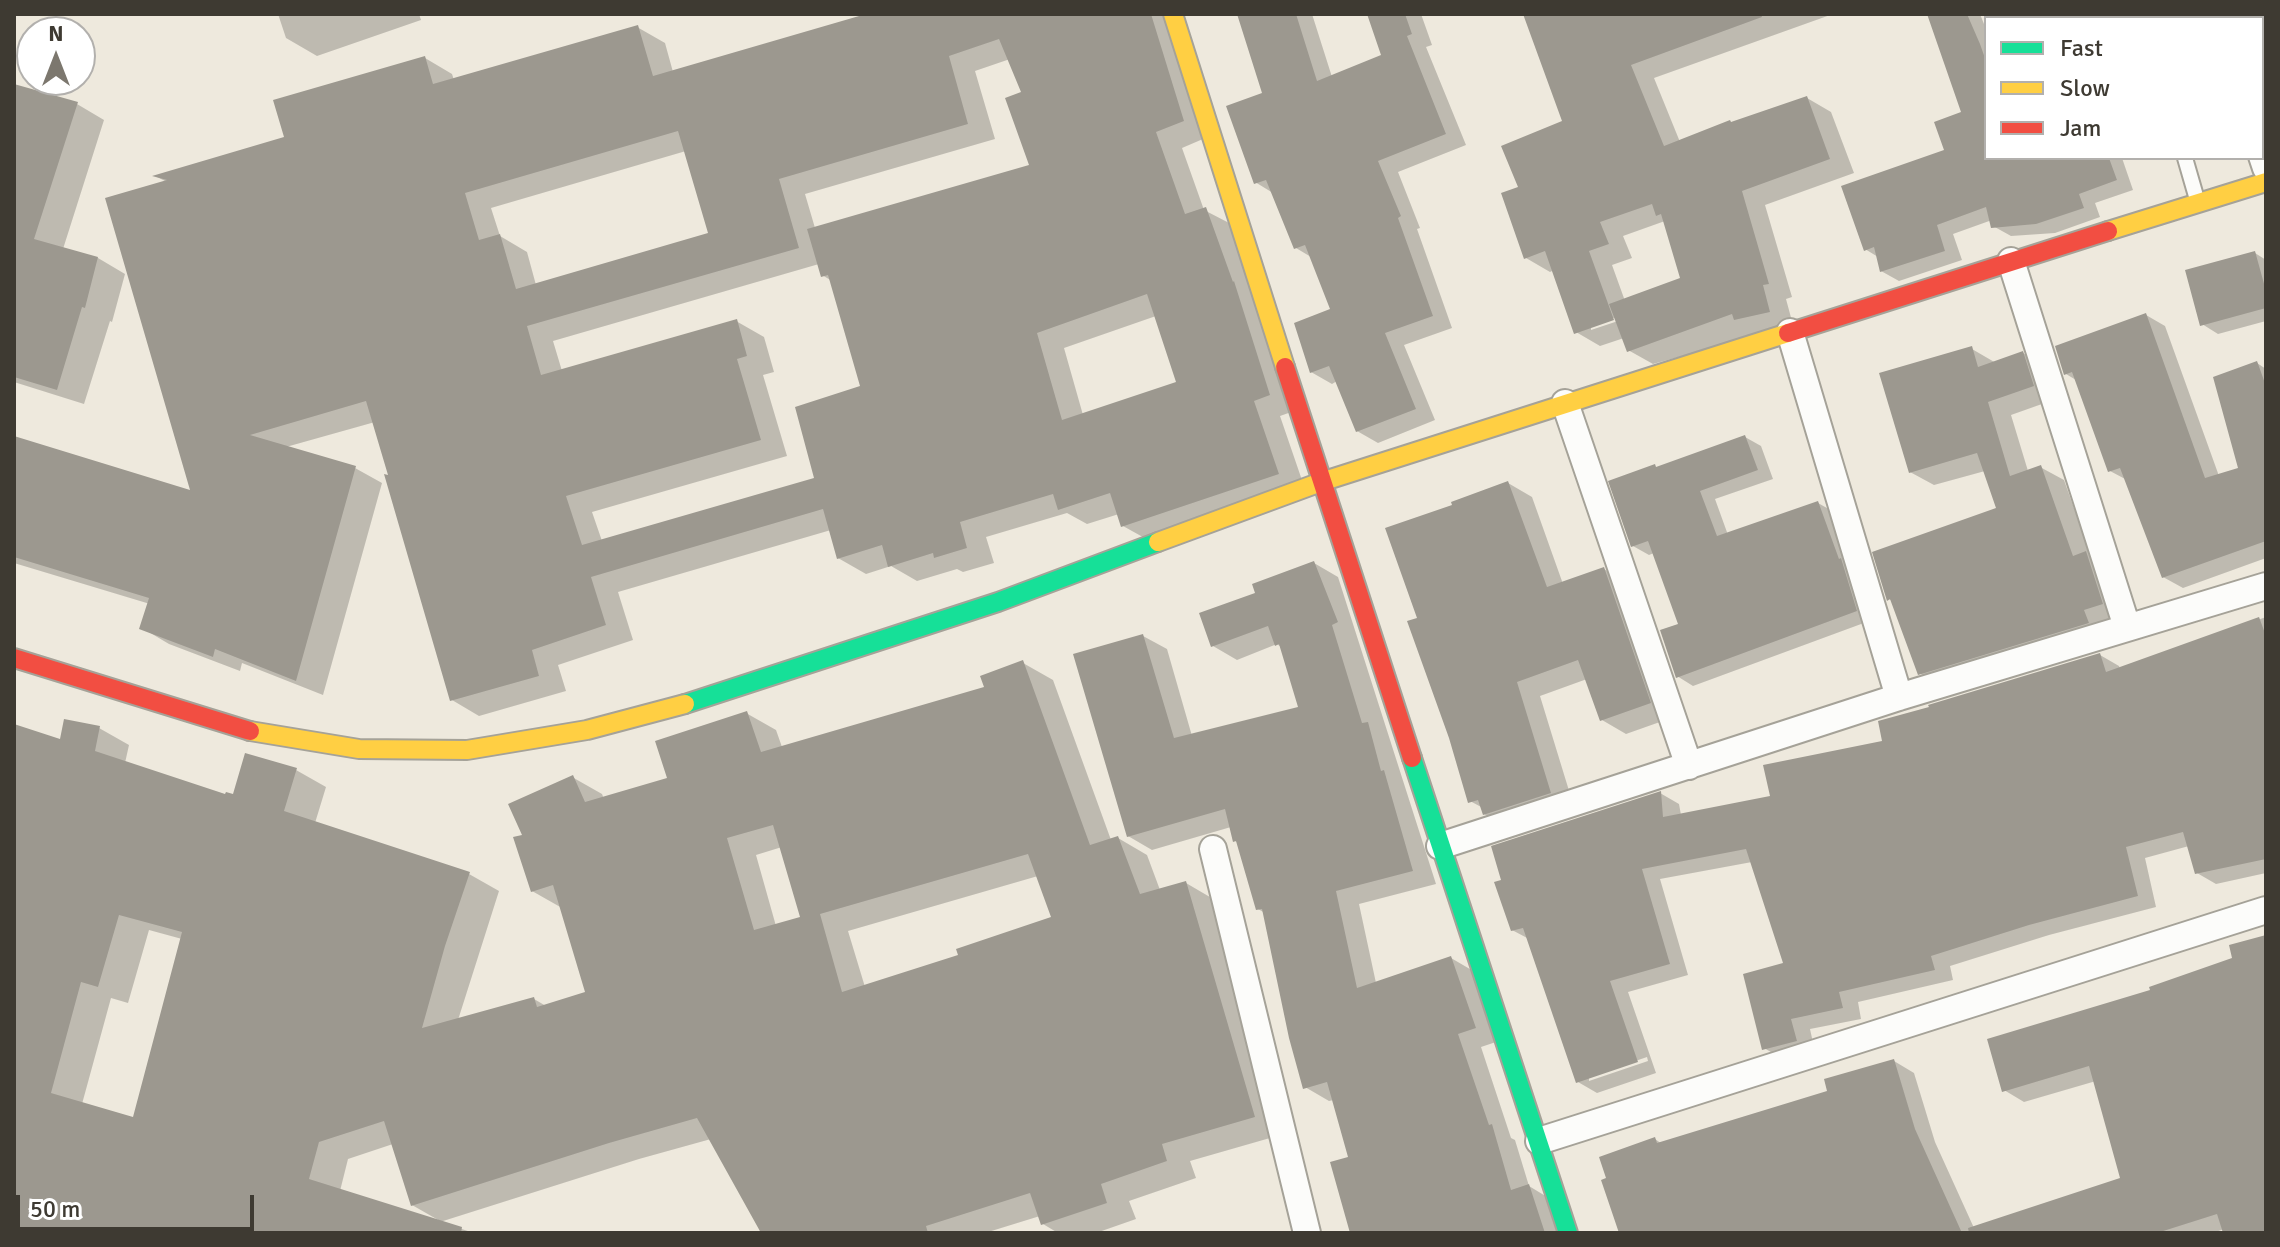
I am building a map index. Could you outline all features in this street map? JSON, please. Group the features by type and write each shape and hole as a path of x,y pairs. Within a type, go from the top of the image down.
{"street":[{"path":"1173,14 1321,482 1568,1233"},
{"path":"14,658 247,731 359,749 467,750 587,730 701,700 998,602 1321,482 2266,182"},
{"path":"2011,261 2127,627"},
{"path":"1790,332 1899,697"},
{"path":"1565,403 1689,766"},
{"path":"1440,846 1899,697 2266,586"},
{"path":"1213,849 1307,1233"},
{"path":"1539,1141 2266,910"}],"lane":[{"path":"2186,160 2198,203"}],"building":[{"path":"866,14 1151,14 1184,121 1156,132 1185,214 1206,207 1234,281 1270,395 1254,401 1279,474 1121,527 1110,493 1058,510 1053,494 960,522 967,548 934,558 933,553 888,567 882,545 837,559 823,509 591,577 606,625 532,650 539,676 450,701 366,401 250,435 356,466 296,681 215,649 213,657 139,629 149,598 14,557 14,436 190,490 105,198 167,180 152,176 284,137 273,100 425,56 433,84 638,25 653,76","holes":["999,39 1021,92 1005,98 1029,165 807,229 821,277 828,275 860,386 795,407 814,478 582,545 566,496 761,440 737,359 747,356 737,319 541,375 527,326 799,248 779,179 968,124 949,56","678,131 708,233 516,289 500,234 479,240 465,193","1147,294 1176,382 1062,420 1037,333"]},
{"path":"1237,14 1296,14 1317,81 1381,55 1367,14 1405,14 1412,34 1407,36 1446,134 1378,161 1401,216 1398,218 1433,316 1385,333 1416,409 1356,432 1329,366 1310,373 1294,323 1330,309 1305,245 1294,249 1266,180 1254,184 1226,106 1262,93"},
{"path":"1523,14 1761,14 1762,17 1631,65 1664,146 1730,120 1807,96 1830,159 1742,191 1769,284 1763,285 1770,312 1734,320 1732,314 1627,352 1609,304 1680,278 1661,214 1656,216 1652,204 1600,222 1609,244 1589,251 1614,320 1574,334 1545,251 1524,259 1501,193 1518,187 1501,146 1562,121"},
{"path":"1927,14 1967,14 1980,44 1984,55 1984,160 2110,160 2117,180 2079,194 2084,208 2036,224 1991,228 1986,207 1937,225 1945,251 1880,272 1874,247 1864,251 1841,186 1944,150 1934,122 1961,112"},
{"path":"14,84 16,96 57,96 78,102 34,239 98,257 85,308 82,307 57,390 14,377"},
{"path":"2255,251 2266,291 2266,308 2200,326 2185,270"},
{"path":"2146,313 2205,478 2238,468 2213,377 2257,361 2266,386 2266,541 2162,578 2120,468 2108,472 2072,372 2064,375 2055,346"},
{"path":"1972,346 1978,367 2023,351 2034,386 1988,402 2010,476 2041,465 2073,556 2086,551 2103,604 2084,610 2089,623 1918,675 1890,599 1887,601 1872,552 1996,508 1977,453 1909,473 1879,373"},
{"path":"1745,435 1758,470 1700,491 1717,536 1818,501 1841,558 1857,611 1676,678 1660,630 1678,624 1648,541 1631,547 1608,481"},
{"path":"1508,481 1547,587 1604,567 1651,703 1600,721 1578,660 1517,682 1551,793 1483,815 1478,800 1468,803 1449,738 1407,621 1417,618 1385,528 1452,505 1451,502"},
{"path":"1314,561 1338,622 1332,625 1362,723 1368,722 1381,771 1384,770 1413,871 1336,891 1357,988 1451,956 1476,1028 1458,1034 1489,1125 1492,1124 1511,1190 1529,1184 1545,1233 1350,1233 1330,1162 1348,1157 1327,1082 1303,1089 1262,909 1256,910 1225,809 1127,837 1073,654 1143,634 1174,738 1298,707 1279,644 1275,646 1268,626 1211,647 1199,613 1255,593 1252,584"},
{"path":"2259,617 2266,636 2266,859 2195,874 2183,832 2126,847 2138,896 2029,925 1931,956 1935,970 1839,992 1843,1008 1791,1019 1797,1041 1762,1050 1743,974 1783,963 1746,849 1642,869 1670,964 1610,981 1638,1062 1576,1083 1523,928 1511,931 1494,882 1501,880 1491,846 1661,791 1663,817 1770,796 1763,765 1882,741 1878,721 2100,653 2106,672"},
{"path":"1023,660 1090,845 1118,836 1140,894 1186,881 1255,1117 1162,1144 1167,1161 1101,1184 1107,1203 1041,1225 1030,1193 926,1226 928,1233 761,1233 697,1118 411,1206 384,1121 319,1142 309,1179 462,1227 461,1233 14,1233 14,724 60,739 64,719 100,726 95,751 225,794 233,794 245,753 297,768 284,811 470,872 422,1028 534,997 537,1007 585,992 553,885 531,892 513,837 522,835 508,804 573,775 585,802 667,778 655,741 747,711 761,752 984,687 980,676","holes":["773,825 800,917 754,930 727,838","1028,854 1051,917 956,949 958,955 842,992 820,914","119,915 182,932 133,1117 51,1093 81,982 98,987"]},
{"path":"2266,935 2266,1233 2223,1233 2217,1214 2157,1233 1969,1233 1968,1228 2120,1178 2089,1066 2002,1092 1987,1039 2150,990 2149,987 2232,958 2229,945"},
{"path":"1894,1059 1915,1129 1962,1233 1619,1233 1601,1180 1606,1178 1599,1157 1655,1137 1657,1143 1827,1091 1824,1079"}],"traffic: fast":[{"path":"685,704 998,602 1158,542"},
{"path":"1412,758 1568,1233"}],"traffic: slow":[{"path":"1173,14 1285,367"},
{"path":"2108,231 2266,182"},
{"path":"1158,542 1321,482 1788,333"},
{"path":"250,731 359,749 467,750 587,730 685,704"}],"traffic: jam":[{"path":"1788,333 2108,231"},
{"path":"1285,367 1412,758"},
{"path":"14,658 250,731"}]}
